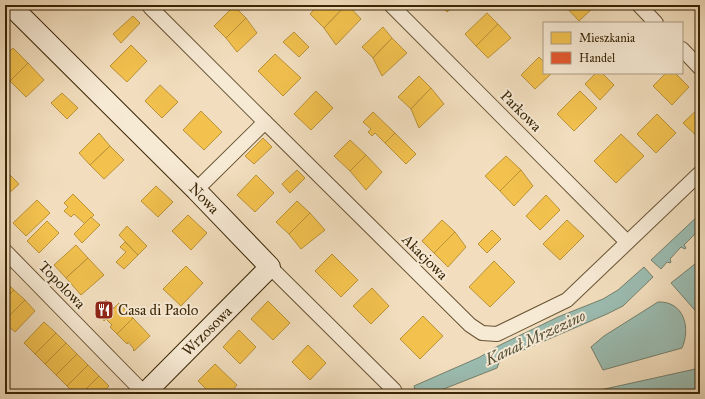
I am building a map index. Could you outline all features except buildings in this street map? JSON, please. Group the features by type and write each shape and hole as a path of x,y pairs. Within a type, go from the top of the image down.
{"street":[{"name":"Nowa","path":"10,5 196,190 270,267 394,390 396,394"},
{"name":"Parkowa","path":"391,5 627,242"},
{"path":"639,5 655,22"},
{"name":"Akacjowa","path":"150,7 470,325 482,333 497,334 567,300 700,173"},
{"path":"683,50 700,68"},
{"path":"196,190 265,122"},
{"name":"Topolowa","path":"5,252 144,394"},
{"name":"Wrzosowa","path":"144,394 270,267"}],"water":[{"path":"700,214 700,229 684,245 686,248 681,247 670,259 671,262 667,262 661,269 651,260"},
{"path":"700,260 700,316 671,283"},
{"name":"Kanał Mrzezino","path":"644,267 653,277 623,306 500,360 497,368 431,394 416,394 414,386 480,357 498,346 558,317 603,299 618,290"},
{"path":"658,302 667,303 674,306 683,317 686,332 682,348 603,370 591,347 604,336"},
{"path":"700,368 700,394 582,394"}],"place":[{"name":"Casa di Paolo","path":"104,310"}]}
